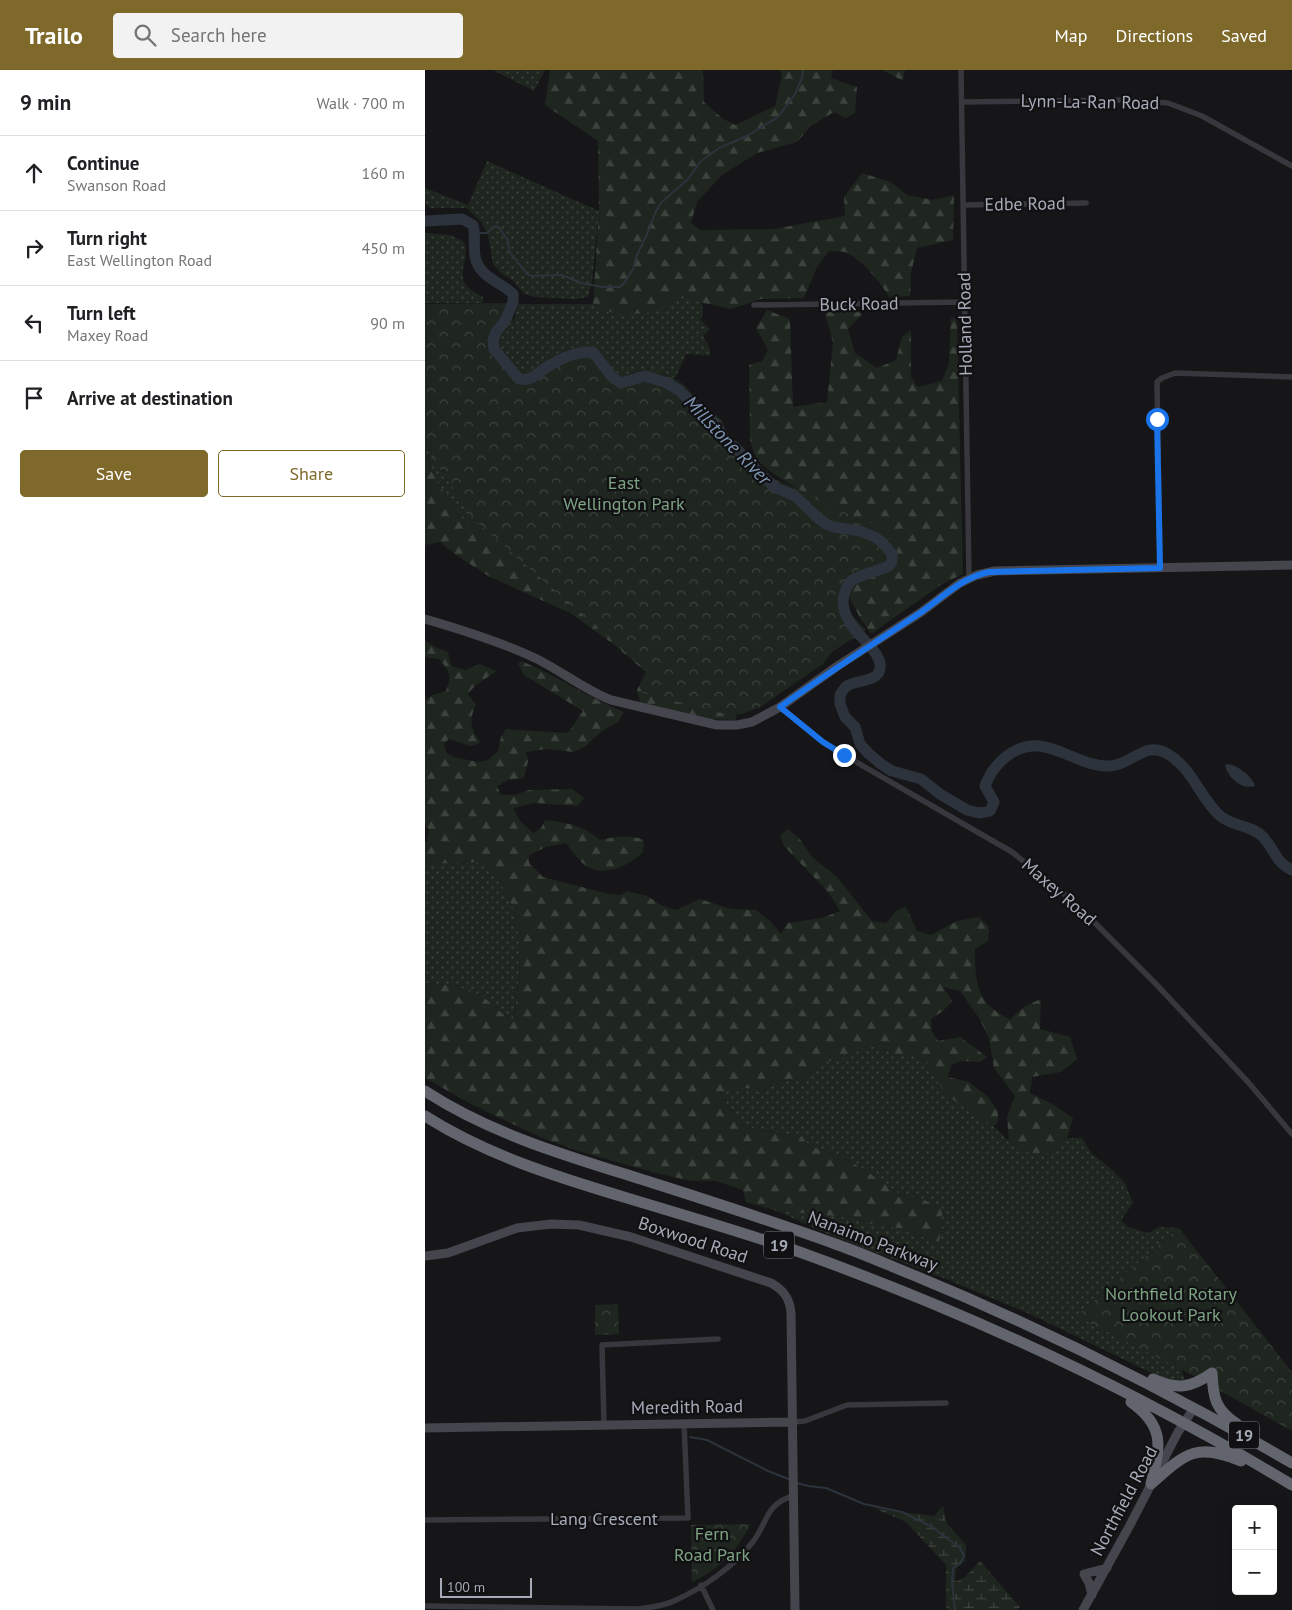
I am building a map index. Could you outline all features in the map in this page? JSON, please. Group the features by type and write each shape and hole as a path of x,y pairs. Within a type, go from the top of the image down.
{"highway":[{"name":"Nanaimo Parkway","path":"425,1091 475,1119 540,1147 726,1206 831,1242 990,1307 1070,1344 1194,1408 1292,1463"},
{"name":"Nanaimo Parkway","path":"425,1116 437,1124 500,1155 567,1180 795,1250 970,1319 1085,1372 1183,1422 1292,1485"},
{"path":"990,1307 1021,1316 1164,1384 1186,1386 1195,1384 1212,1373 1213,1392 1216,1403 1221,1411 1232,1420 1292,1456"},
{"path":"970,1319 997,1337 1093,1382 1131,1401 1143,1410 1156,1427 1159,1439 1159,1451 1151,1484"},
{"path":"1151,1484 1183,1457 1202,1451 1213,1451 1240,1461 1292,1490"}],"street":[{"name":"Holland Road","path":"961,70 969,578"},
{"name":"Lynn-La-Ran Road","path":"962,102 1127,100 1168,103 1202,116 1292,166"},
{"name":"Edbe Road","path":"964,205 1086,202"},
{"name":"Buck Road","path":"754,305 964,302"},
{"path":"1160,568 1157,382 1162,378 1175,374 1292,377"},
{"path":"425,618 519,651 551,666 599,695 619,703 723,725 752,722 780,707 969,578 989,572 1292,565"},
{"name":"Maxey Road","path":"780,707 812,733 844,755 1012,852 1067,896 1159,987 1248,1082 1292,1134"},
{"name":"Boxwood Road","path":"425,1256 448,1253 517,1228 551,1224 579,1225 631,1237 771,1282 779,1287 785,1293 791,1307 795,1610"},
{"path":"604,1425 602,1345 718,1339"},
{"name":"Meredith Road","path":"425,1428 805,1422 847,1406 946,1403"},
{"name":"Northfield Road","path":"1083,1610 1183,1422 1194,1408"},
{"name":"Lang Crescent","path":"425,1520 688,1518 684,1424"},
{"path":"425,1606 451,1608 639,1609 660,1606 677,1600 730,1567 753,1542 771,1508 782,1499 793,1496"},
{"path":"1092,1595 1089,1582 1084,1574 1107,1568"},
{"path":"701,1585 713,1610"}],"green space":[{"path":"493,70 545,70 534,91"},
{"path":"550,70 703,70 704,102 722,118 735,125 775,106 782,76 780,70 833,70 831,78 857,87 855,113 846,118 834,112 812,125 797,142 757,153 722,175 697,202 691,223 700,230 774,229 845,216 844,197 862,173 891,182 907,195 933,200 954,195 953,240 917,248 911,273 910,296 889,297 876,278 857,259 845,252 829,251 817,267 804,298 761,299 731,309 695,301 679,294 669,307 647,313 617,315 593,304 599,211 598,141 545,105"},
{"path":"882,70 905,70 903,81"},
{"path":"487,161 599,211 592,282 588,297 576,299 535,297 524,294 513,281 500,272 493,264 488,235 481,222 467,208 430,208 425,203 425,188 468,205"},
{"path":"425,233 450,235 463,241 466,252 463,280 470,289 483,297 482,303 425,303"},
{"path":"679,294 702,302 703,315 700,320 710,329 703,336 709,348 710,356 686,354 676,377 673,378 642,369 627,375 621,375 616,373 608,364 601,350 589,347 563,351 534,371 526,373 522,372 516,363 501,349 502,333 513,324 518,304 593,304 617,315"},
{"name":"East Wellington Park","path":"511,303 513,324 502,333 501,349 516,363 522,372 531,372 550,358 564,351 586,347 601,350 615,373 626,375 634,374 642,369 650,369 677,380 699,402 722,420 728,439 733,445 753,459 770,477 809,494 824,504 854,517 868,520 879,528 894,542 897,550 895,558 880,566 854,571 847,585 848,612 866,630 832,652 823,664 760,707 742,714 729,715 643,693 649,673 474,520 425,446 425,304"},
{"path":"852,308 862,314 848,329 855,353 877,368 896,360 902,337 911,330 911,377 918,387 942,381 949,363 951,317 957,320 963,574 942,584 871,634 850,598 841,567 802,492 771,472 757,460 750,441 749,365 762,361 768,350 756,328 767,310 790,319 793,407 827,402 833,342 825,313"},
{"path":"425,422 487,529 464,521 437,482 425,449"},
{"path":"425,449 437,482 464,521 487,529 737,703 736,720 706,719 640,702 637,690 646,672 613,644 570,613 490,577 440,542 425,545"},
{"path":"425,640 435,647 448,652 451,666 465,670 480,664 496,671 477,684 468,694 476,705 471,720 475,734 481,743 470,746 449,739 444,744 446,752 453,757 478,762 488,760 498,751 501,737 506,729 568,733 583,711 524,675 518,664 521,661 624,712 618,722 602,731 587,745 574,752 546,749 526,752 528,761 524,778 508,780 497,786 501,795 515,795 529,790 572,789 584,798 578,806 534,803 513,808 520,821 533,833 541,828 545,820 574,826 587,831 600,840 627,837 644,840 643,852 638,857 625,865 602,871 585,865 566,843 546,847 529,855 529,863 543,877 609,894 621,895 627,891 647,896 663,906 676,910 700,899 731,909 756,910 771,922 781,934 788,923 822,918 840,911 828,892 784,846 780,836 788,829 800,839 812,857 837,877 872,921 886,923 897,910 906,907 917,931 931,935 957,921 979,917 989,927 988,941 975,949 976,970 980,991 989,1006 1010,1020 1024,1007 1041,999 1040,1029 1070,1037 1077,1059 1061,1072 1032,1077 1030,1093 1054,1105 1073,1118 1067,1138 1049,1153 1029,1153 1009,1141 1007,1117 1015,1096 994,1068 989,1038 979,1018 960,991 943,987 952,1001 943,1011 931,1019 932,1032 938,1041 960,1037 987,1057 980,1062 962,1061 951,1065 948,1077 969,1082 987,1096 998,1111 998,1122 993,1126 952,1099 939,1084 930,1064 912,1055 897,1055 879,1047 865,1047 840,1059 822,1063 804,1079 785,1081 764,1089 744,1088 720,1093 739,1124 760,1130 801,1136 810,1146 840,1156 865,1170 902,1196 920,1198 942,1209 942,1229 938,1244 906,1229 876,1225 847,1217 777,1211 746,1202 743,1190 716,1181 691,1181 578,1151 540,1137 469,1103 425,1078 425,983 452,986 471,991 480,995 509,1020 513,1019 518,990 520,959 515,914 505,891 485,862 425,864 425,842 427,842 429,829 425,826 425,700 446,691 449,674 439,659 425,657"},
{"path":"485,862 508,896 518,929 520,944 519,975 513,1019 509,1020 496,1007 457,986 425,983 425,864"},
{"path":"865,1047 879,1047 897,1055 912,1055 930,1064 939,1084 952,1099 993,1126 1009,1141 1049,1153 1067,1138 1082,1138 1092,1154 1125,1183 1133,1203 1121,1220 1128,1227 1148,1233 1159,1227 1179,1228 1078,1314 1181,1368 1185,1382 1162,1378 1030,1314 946,1279 830,1235 777,1211 847,1217 876,1225 906,1229 938,1244 920,1198 902,1196 865,1170 840,1156 810,1146 801,1136 760,1130 739,1124 720,1092 744,1088 764,1089 785,1081 804,1079 822,1063 840,1059"},
{"name":"Northfield Rotary Lookout Park","path":"1179,1228 1292,1372 1292,1431 1188,1373 1076,1316"},
{"path":"618,1304 619,1334 595,1335 595,1305"},
{"path":"943,1506 946,1522 966,1545 965,1561 956,1569 955,1582 965,1577 980,1561 1020,1607 1016,1610 948,1610 946,1607 946,1565 906,1522 876,1509 934,1516"},
{"name":"Fern Road Park","path":"750,1524 740,1542 727,1558 710,1572 692,1582 691,1525"}],"shaded area":[{"path":"1227,764 1235,766 1244,772 1254,782 1255,786 1241,785 1233,779 1225,766"}],"waterway":[{"path":"476,233 487,233 495,226 499,228 508,240 509,251 527,274 532,276 562,275 581,283 603,287 620,287 633,269 637,255 661,203 688,179 701,161 719,148 747,136 778,117 795,94 802,78 803,70"},
{"name":"Millstone River","path":"425,221 462,219 473,225 474,252 477,263 485,274 513,294 513,302 505,321 496,332 493,340 494,349 519,379 531,378 563,358 593,352 612,377 621,383 645,376 664,382 679,390 698,410 715,423 726,441 735,447 776,488 795,496 826,524 833,527 860,531 882,542 892,554 892,561 889,566 863,575 850,582 843,600 844,611 849,621 876,654 880,661 880,669 871,679 847,686 840,695 840,704 845,717 855,727 860,744 881,764 892,771 921,779 940,794 967,810 979,813 990,811 994,802 985,786 991,773 1003,759 1020,748 1046,747 1096,765 1110,766 1118,765 1145,752 1158,750 1166,753 1183,766 1219,815 1230,822 1258,833 1282,863 1292,870"},
{"path":"690,1437 707,1440 768,1471 791,1480"},
{"path":"797,1483 826,1488 864,1504 902,1512 932,1527 960,1548 964,1556 960,1563 953,1568 952,1582 955,1610"}],"route":[{"path":"844,755 823,742 780,707 839,665 920,613 960,583 989,572 1160,568 1157,419"}]}
